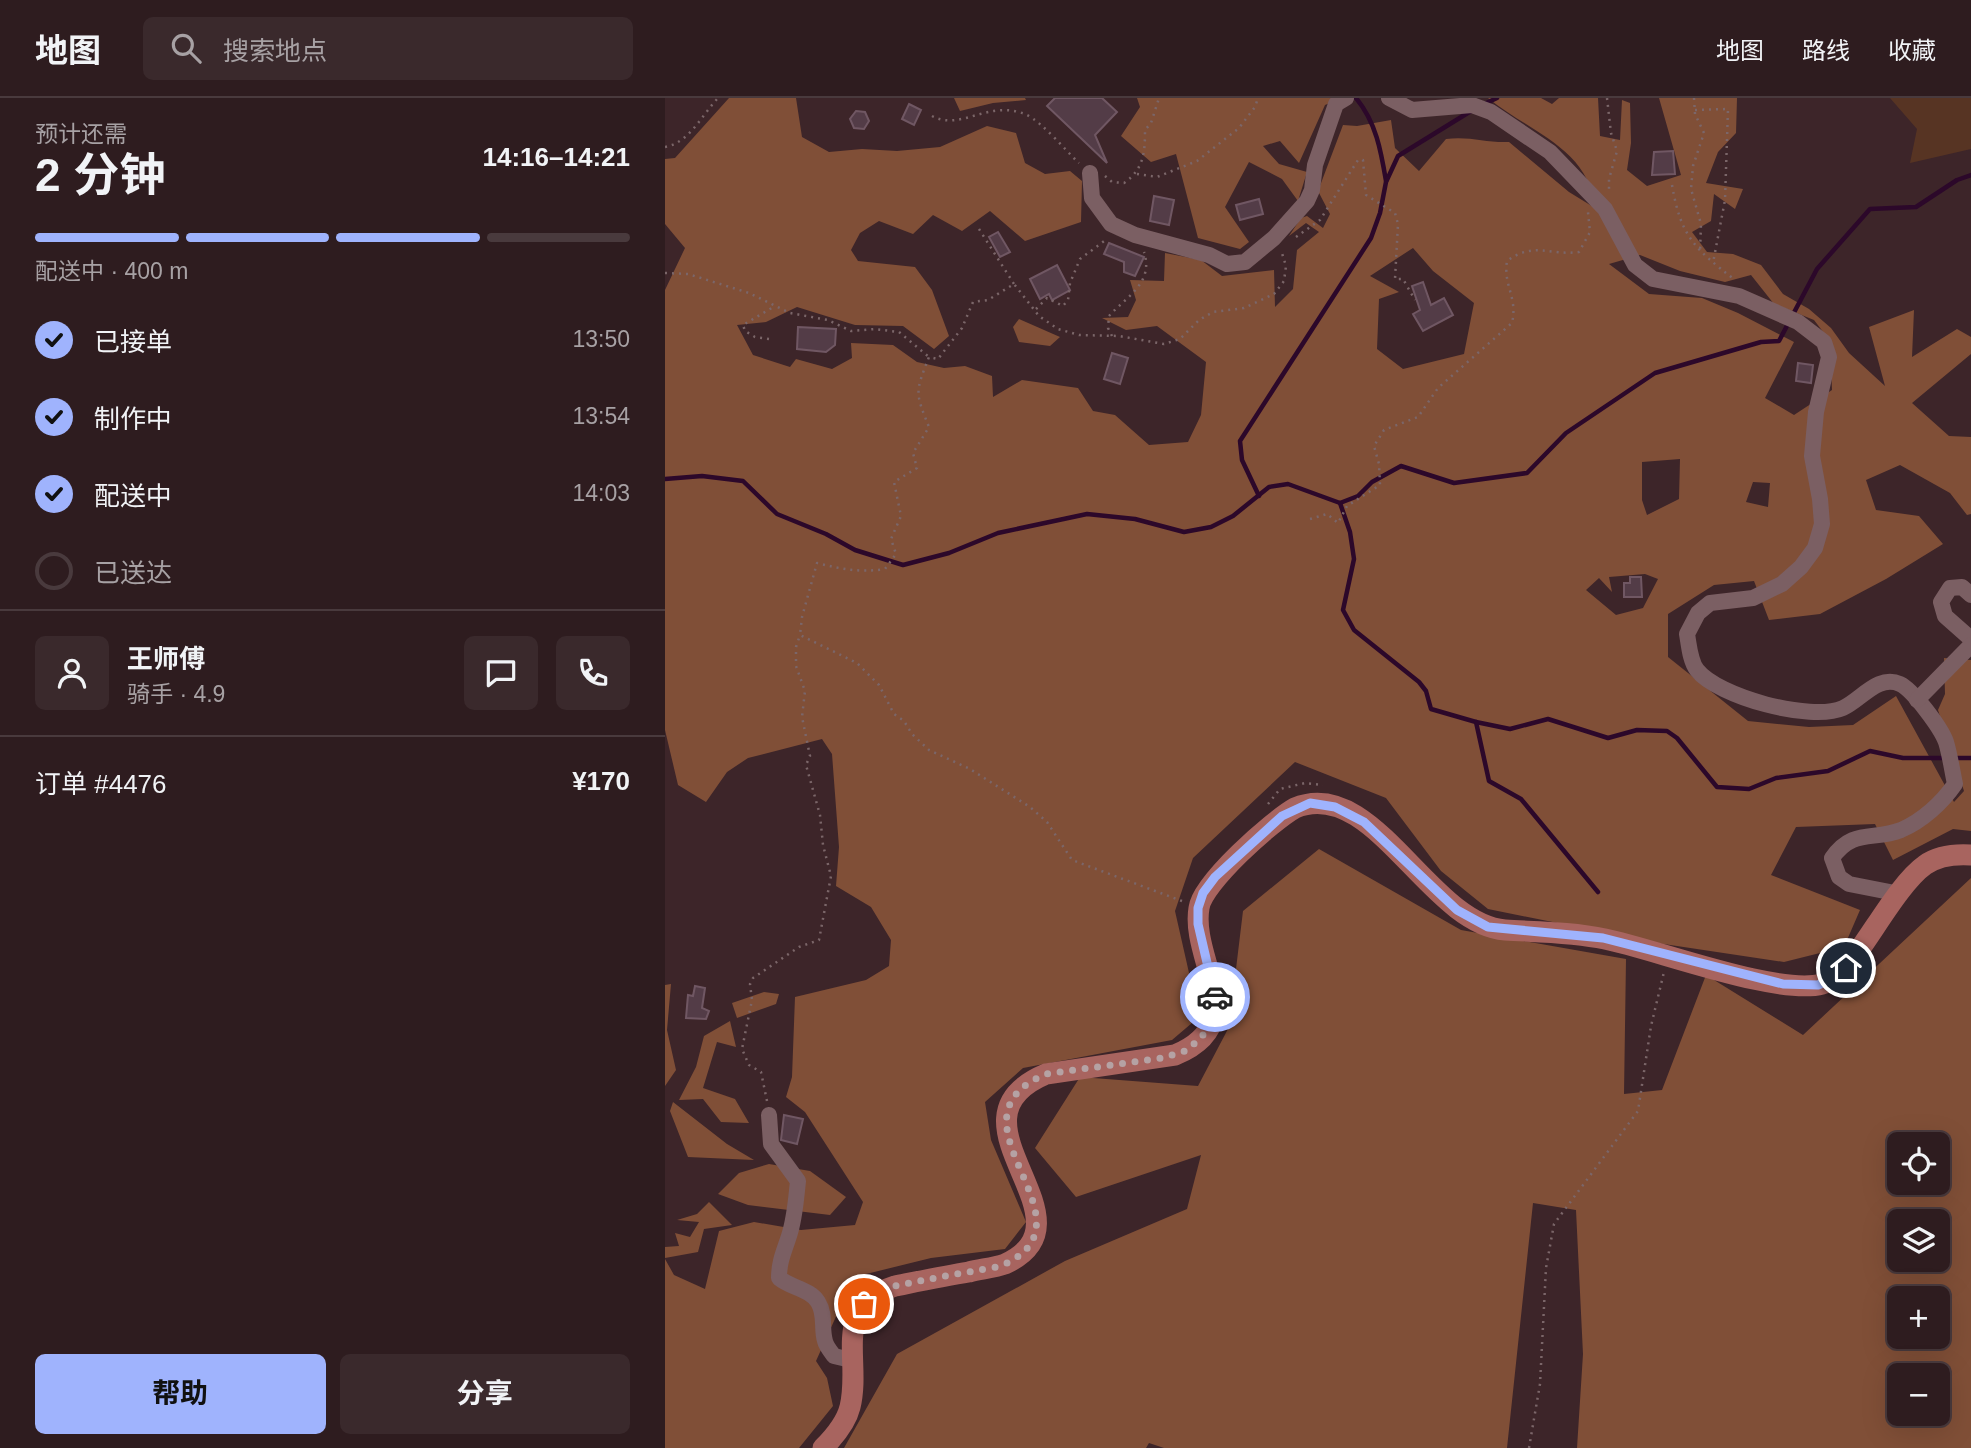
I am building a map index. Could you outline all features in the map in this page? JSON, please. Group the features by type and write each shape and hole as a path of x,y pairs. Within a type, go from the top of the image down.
{"main road":[{"path":"823,1448 838,1432 850,1407 851,1360 857,1314 874,1294 895,1286 1002,1265 1021,1254 1032,1242 1038,1228 1037,1212 1014,1156 1007,1129 1009,1106 1021,1088 1036,1078 1058,1071 1175,1055 1201,1038 1211,1022 1215,1005 1213,985 1198,924 1202,897 1215,877 1295,808 1310,803 1327,804 1356,817 1379,835 1457,910 1479,924 1495,929 1603,938 1783,984 1808,986 1826,983 1846,968 1917,872 1932,861 1948,855 1971,855"}],"lane":[{"path":"1090,173 1092,198 1102,216 1122,230 1209,255 1227,264 1245,262 1273,238 1307,201 1312,190 1315,165 1336,104 1346,98"},
{"path":"1388,98 1412,110 1472,105 1492,112 1550,152 1605,209 1635,265 1653,279 1739,296 1791,319 1824,342 1829,357 1817,412 1812,456 1822,524 1815,548 1801,567 1782,584 1753,598 1710,603 1698,613 1687,634 1697,670 1731,691 1759,703 1803,712 1842,708 1887,681 1899,684 1917,700 1945,740 1955,784 1936,806 1900,830 1870,834 1842,844 1832,858 1839,877 1849,884 1900,894"},
{"path":"1971,595 1962,587 1950,588 1941,602 1945,616 1971,639"},
{"path":"1917,700 1971,645"},
{"path":"769,1115 771,1144 798,1181 796,1210 789,1237 779,1259 779,1278 788,1286 807,1292 818,1301 825,1322 825,1342 834,1356 851,1360"}],"path":[{"path":"665,147 679,145 717,98"},
{"path":"932,116 956,121 992,109 1015,111 1030,116 1090,173 1101,172 1112,182 1123,183 1136,174 1147,140 1145,130 1151,123 1159,98"},
{"path":"1136,174 1157,177 1197,161 1239,128 1255,107 1258,98"},
{"path":"1607,98 1611,133 1617,151 1609,179 1609,198"},
{"path":"1694,98 1695,110 1704,133 1693,166 1691,188 1701,224 1700,253"},
{"path":"1695,110 1728,109 1725,200 1713,263"},
{"path":"1293,240 1319,219 1358,160 1363,160 1366,195 1395,213 1398,224 1395,279 1403,279 1415,300"},
{"path":"1672,185 1682,228 1700,253 1744,287"},
{"path":"1310,519 1327,514 1338,523 1347,506 1380,485 1379,464 1374,446 1384,430 1417,417 1438,388 1512,323 1515,307 1505,275 1507,261 1537,248 1562,254 1579,252 1590,232 1586,192"},
{"path":"979,229 1014,284 1035,310 1058,328 1079,335 1112,336 1164,344 1180,339 1199,320 1213,312 1244,308 1274,294 1284,281 1286,266 1280,251 1283,247"},
{"path":"1035,310 1047,298 1063,306 1068,300 1070,283 1080,259 1106,242 1109,234"},
{"path":"1112,336 1108,328 1109,316 1143,282 1146,259 1144,246 1148,239"},
{"path":"665,273 688,274 749,293 790,313 828,320 851,331 875,329 899,332 929,357 938,359 954,342 973,302 988,300 1014,284"},
{"path":"769,338 755,337 745,331 743,325 775,306"},
{"path":"769,1115 766,1086 761,1072 749,1065 742,1049 752,1000 750,984 753,978 799,947 819,940 831,876 823,845 820,815 806,765 810,756 802,718 806,691 796,666 801,617 817,563 866,572 885,569 896,554 891,539 901,516 894,482 917,468 913,453 929,427 925,410 917,400 917,387 929,357"},
{"path":"800,635 857,663 879,685 894,714 904,721 912,734 929,750 970,769 1030,807 1047,822 1072,860 1185,902"},
{"path":"1529,1448 1540,1384 1546,1268 1554,1224 1638,1111 1651,1026 1668,956"}],"shaded area":[{"path":"729,98 796,98 802,137 829,152 940,147 987,126 1016,133 1025,163 1045,174 1070,171 1082,181 1081,222 1025,241 990,211 962,231 933,215 913,234 879,221 860,233 851,250 858,261 915,267 932,290 949,336 934,349 903,326 855,325 797,307 766,322 737,325 753,355 790,367 796,359 832,369 852,358 851,343 893,345 917,362 944,368 965,366 992,376 993,397 1022,380 1078,388 1093,411 1115,415 1149,445 1188,442 1201,415 1206,362 1157,326 1126,330 1102,318 1128,317 1136,300 1130,280 1164,281 1165,253 1201,260 1222,276 1274,270 1275,307 1293,289 1297,250 1319,232 1306,223 1289,236 1301,218 1307,216 1323,228 1330,214 1318,191 1343,125 1357,126 1391,120 1395,148 1419,171 1446,139 1509,142 1569,192 1595,208 1582,170 1569,156 1555,143 1488,98 1541,98 1552,104 1559,98 1598,98 1600,136 1620,140 1622,100 1630,103 1631,143 1627,170 1647,186 1681,175 1659,98 1737,98 1736,133 1718,152 1706,183 1743,189 1735,209 1714,194 1711,221 1692,232 1707,252 1733,254 1761,265 1783,294 1809,309 1831,328 1849,353 1885,386 1869,327 1914,310 1912,357 1957,329 1971,337 1971,354 1912,403 1949,436 1971,437 1971,514 1967,515 1950,493 1900,465 1866,480 1876,510 1919,516 1943,544 1886,579 1820,614 1769,620 1754,581 1714,585 1668,614 1668,657 1748,721 1809,727 1853,725 1896,696 1954,802 1964,791 1938,710 1945,694 1944,658 1971,660 1971,831 1953,829 1893,860 1875,824 1796,827 1771,875 1860,910 1844,947 1784,962 1657,943 1488,909 1441,871 1386,798 1295,762 1193,858 1175,911 1199,1017 1172,1040 1023,1068 985,1102 991,1140 1026,1222 1005,1249 931,1258 858,1276 843,1301 816,1361 827,1378 833,1406 799,1448 665,1448 665,1259 674,1275 705,1289 719,1231 754,1222 801,1230 855,1225 863,1202 805,1112 786,1097 792,1077 795,997 866,980 889,966 891,940 871,907 836,886 839,847 832,754 822,739 748,758 727,772 706,802 678,785 665,730 665,290 685,248 665,224 665,159 675,158","holes":["1413,248 1433,271 1474,303 1464,354 1403,369 1377,349 1379,299 1399,292 1370,276","1640,255 1680,271 1725,282 1751,275 1774,304 1814,320 1830,341 1832,390 1794,415 1765,398 1794,342 1702,298 1649,294 1609,264","1680,459 1679,499 1647,515 1642,500 1642,462","1753,482 1770,483 1768,507 1746,502","1645,574 1658,579 1643,608 1616,615 1586,590 1599,578 1612,592 1609,577"]},
{"path":"954,98 1026,100 993,103 960,111"},
{"path":"1137,98 1341,98 1325,105 1299,163 1280,141 1263,146 1279,164 1307,172 1298,201 1282,179 1249,162 1225,207 1249,242 1240,249 1198,238 1176,154 1151,162 1121,136 1140,107"},
{"path":"1890,98 1971,98 1971,149 1910,163 1917,129"},
{"path":"1019,319 1060,337 1050,346 1019,342 1013,327"},
{"path":"1319,849 1461,930 1626,959 1624,1094 1662,1090 1706,975 1803,1035 1971,878 1971,1448 1577,1448 1583,1354 1576,1210 1533,1203 1507,1448 1164,1448 1149,1443 1146,1448 844,1448 897,1354 1065,1261 1187,1209 1201,1155 1076,1197 1035,1148 1080,1077 1198,1086 1229,1027 1243,911"},
{"path":"671,984 667,1030 676,1070 665,1086 665,985"},
{"path":"764,992 779,994 776,1004 737,1018 732,1003"},
{"path":"730,1021 736,1047 717,1042 703,1088 735,1099 749,1123 721,1122 703,1099 679,1100 696,1067 704,1036"},
{"path":"673,1102 727,1144 754,1160 688,1157 670,1111"},
{"path":"769,1164 810,1171 846,1197 830,1215 748,1205 718,1194 739,1173"},
{"path":"709,1202 732,1225 704,1229 698,1252 665,1258 665,1247 679,1246 675,1233 690,1237 699,1222 677,1220 697,1214"}],"building":[{"path":"1055,98 1102,98 1117,112 1095,135 1107,163 1047,106"},
{"path":"909,104 921,110 914,125 902,119"},
{"path":"856,111 865,112 869,121 864,129 854,128 850,119"},
{"path":"1673,151 1675,174 1652,175 1654,152"},
{"path":"1154,196 1174,200 1169,225 1150,221"},
{"path":"1259,199 1263,214 1240,220 1236,205"},
{"path":"998,232 1010,252 1000,257 989,237"},
{"path":"1109,243 1144,257 1135,276 1124,272 1124,262 1104,254"},
{"path":"1057,265 1070,290 1052,300 1049,294 1040,299 1030,279"},
{"path":"1423,282 1431,305 1444,298 1453,315 1423,331 1413,314 1420,310 1412,286"},
{"path":"798,327 836,329 835,345 826,352 797,349"},
{"path":"1112,353 1128,358 1120,384 1104,379"},
{"path":"1798,363 1813,365 1811,383 1796,381"},
{"path":"1630,577 1641,577 1642,597 1624,597 1624,583 1630,583"},
{"path":"695,986 705,988 702,1008 709,1011 706,1019 686,1018 688,995 693,996"},
{"path":"784,1115 803,1119 797,1144 781,1140"}],"waterway":[{"path":"1356,98 1373,127 1386,181"},
{"path":"1482,105 1497,98"},
{"path":"1259,496 1242,460 1240,441 1371,238 1380,213 1386,182 1398,156 1471,111"},
{"path":"665,479 702,476 743,481 777,514 826,534 855,550 903,565 949,553 998,533 1087,514 1135,519 1184,532 1211,527 1233,516 1269,487 1288,484 1340,503 1358,496 1372,482 1401,466 1454,483 1527,473 1566,433 1655,373 1761,342 1779,341 1817,269 1870,209 1916,207 1957,180 1971,175"},
{"path":"1340,503 1350,532 1354,559 1343,610 1354,630 1419,682 1426,691 1431,709 1476,722 1489,781 1521,799 1598,892"},
{"path":"1476,722 1510,729 1548,719 1608,738 1637,730 1667,731 1677,738 1717,787 1749,789 1776,778 1828,771 1870,751 1903,758 1946,758"},
{"path":"1954,758 1971,758"}],"way so far":[{"path":"864,1304 880,1290 1002,1265 1021,1254 1036,1235 1038,1220 1034,1203 1011,1147 1007,1129 1007,1113 1011,1099 1029,1082 1046,1074 1071,1068 1162,1058 1185,1051 1207,1030 1214,1014 1215,997"}],"route":[{"path":"1215,997 1198,924 1198,908 1203,893 1215,877 1282,816 1310,803 1327,804 1364,822 1457,910 1488,927 1603,938 1783,984 1808,986 1826,983 1846,968"}]}
